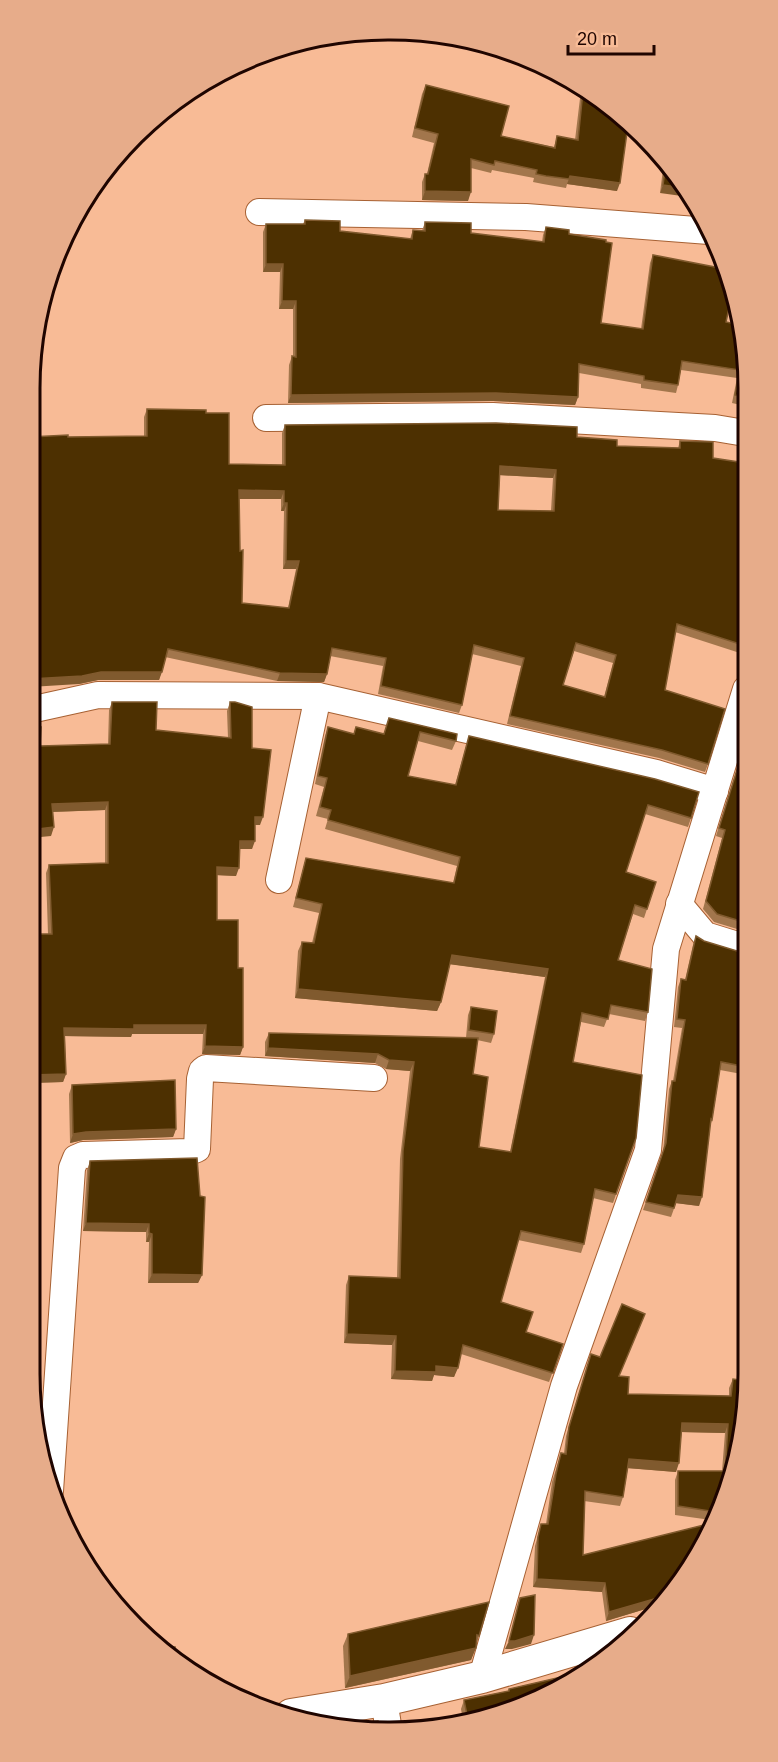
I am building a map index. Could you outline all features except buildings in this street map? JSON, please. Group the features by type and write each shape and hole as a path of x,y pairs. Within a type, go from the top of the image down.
{"street":[{"path":"259,212 526,217 699,230"},
{"path":"266,418 493,416 715,428 738,432"},
{"path":"40,708 98,695 318,696 656,773 715,790"},
{"path":"279,880 318,696"},
{"path":"482,1677 564,1386 648,1150 666,949 738,715"},
{"path":"679,904 705,935 738,945"},
{"path":"52,1463 72,1168 76,1158 83,1155 189,1152 197,1149 200,1079 202,1071 206,1068 374,1078"},
{"path":"318,1714 386,1713 482,1677 616,1637"}]}
